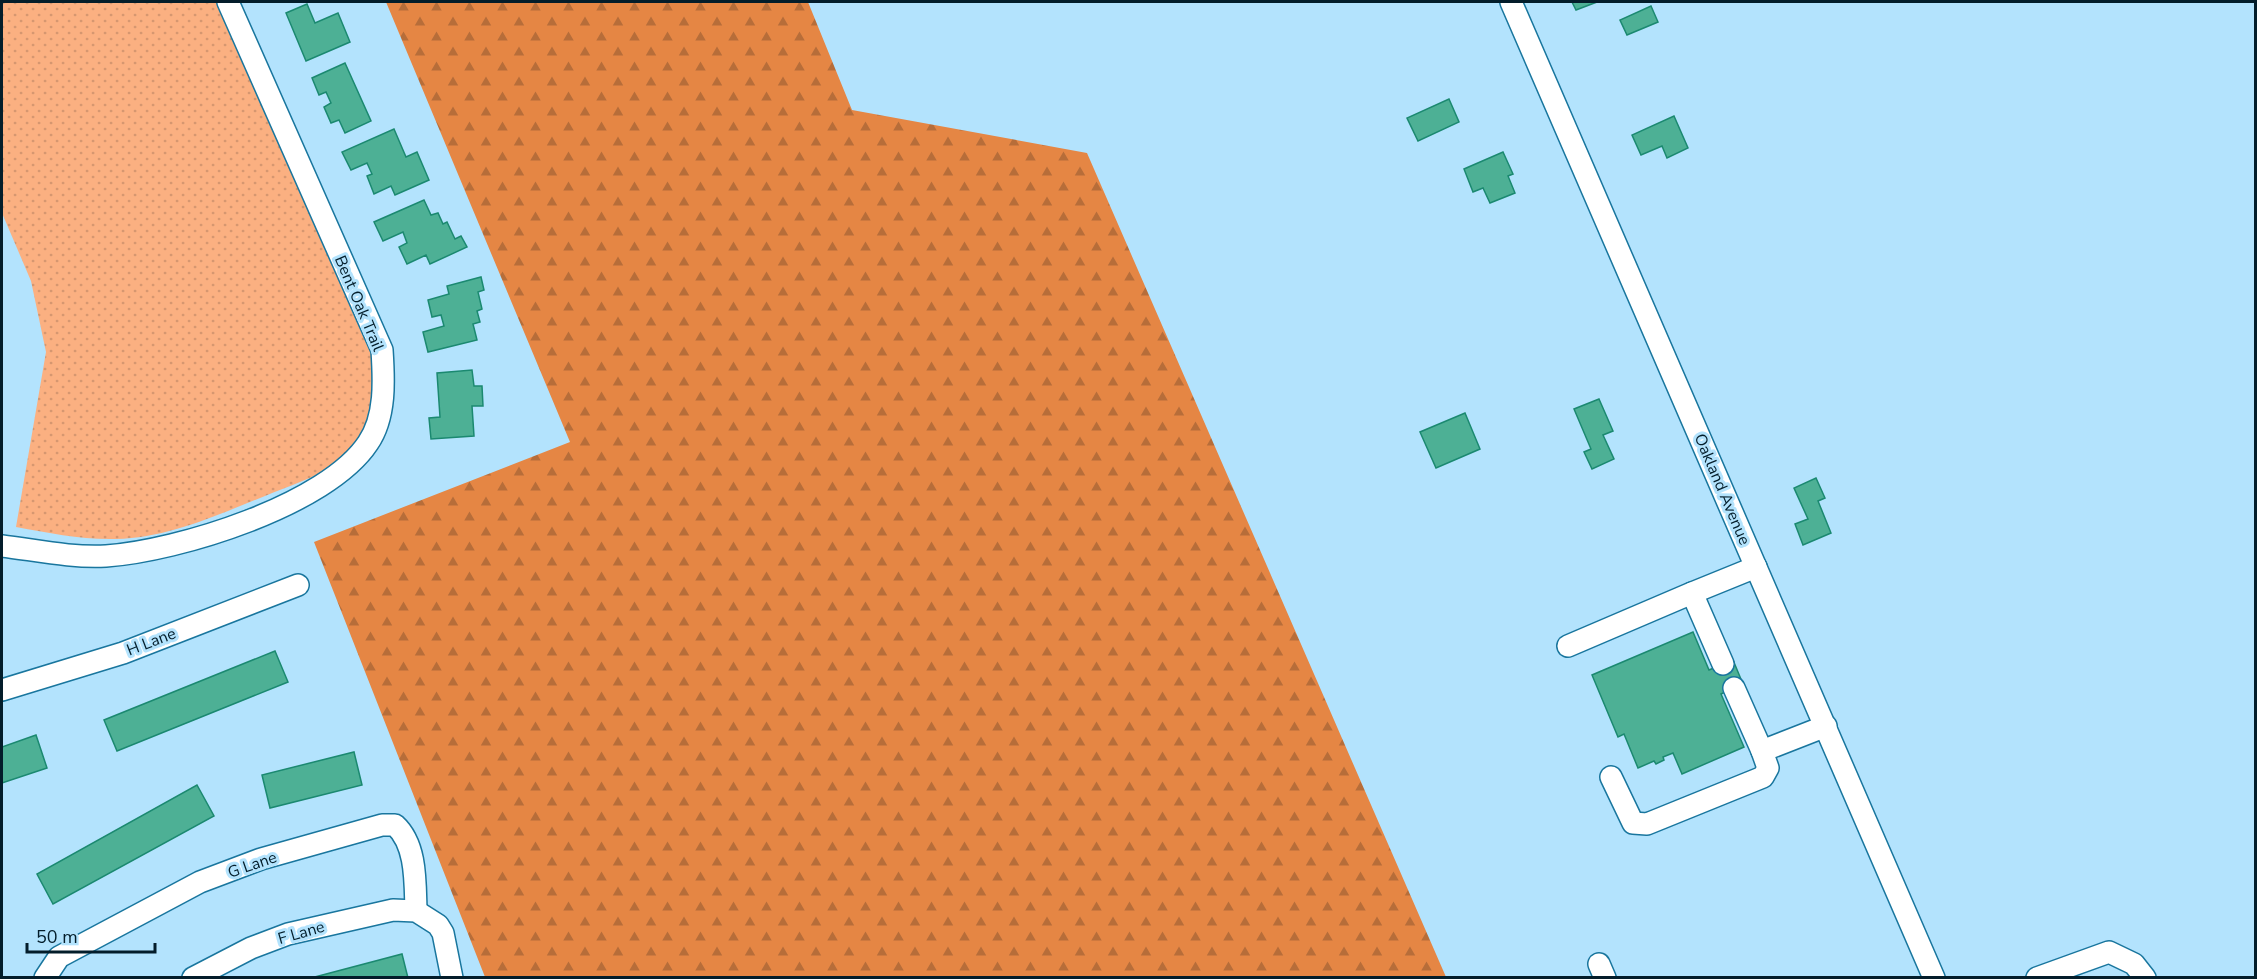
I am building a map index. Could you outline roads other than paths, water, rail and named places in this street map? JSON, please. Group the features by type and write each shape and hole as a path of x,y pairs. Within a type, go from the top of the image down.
{"street":[{"name":"Bent Oak Trail","path":"2,546 104,556 152,549 195,539 295,500 345,470 369,442 382,406 384,379 382,350 228,2"},
{"name":"Oakland Avenue","path":"1511,2 1934,978"},
{"path":"1568,646 1756,567"},
{"name":"H Lane","path":"2,690 123,653 298,585"},
{"path":"1692,593 1723,664"},
{"path":"1611,777 1633,823 1647,824 1763,777 1768,768 1734,687"},
{"path":"1762,752 1826,726"},
{"name":"G Lane","path":"45,978 59,957 200,882 261,859 382,825 395,825 404,833 416,879 416,911"},
{"name":"F Lane","path":"193,978 251,948 288,934 364,915 393,910 416,911"},
{"path":"416,911 428,917 444,933 452,978"},
{"path":"2037,978 2109,952 2134,964 2145,978"}]}
